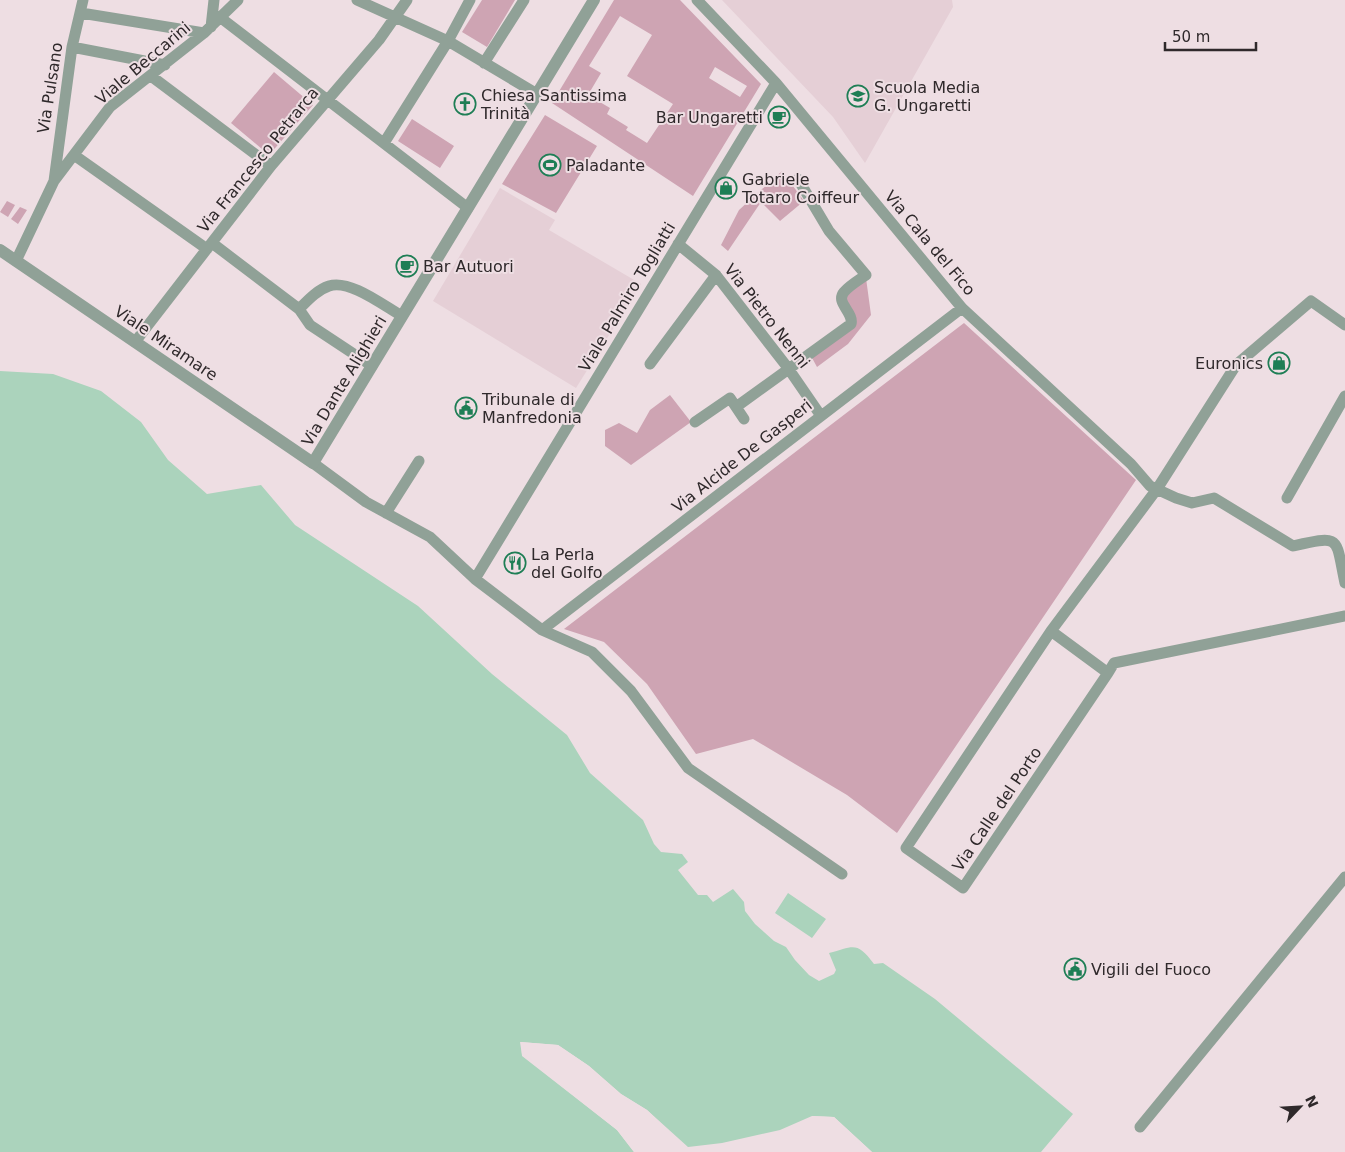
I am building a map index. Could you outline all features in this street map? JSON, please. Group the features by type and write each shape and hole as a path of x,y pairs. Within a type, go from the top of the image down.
{"street":[{"name":"Via Pulsano","path":"54,181 72,47 83,0"},
{"path":"81,13 208,30 214,0"},
{"name":"Viale Beccarini","path":"16,260 54,181 110,107 208,30 238,0"},
{"path":"357,0 448,41 537,94"},
{"name":"Via Francesco Petrarca","path":"135,342 271,166 396,17 407,0"},
{"path":"384,143 448,41 470,0"},
{"path":"484,62 524,0"},
{"name":"Via Dante Alighieri","path":"313,463 594,0"},
{"name":"Via Cala del Fico","path":"696,0 776,83 962,308 1157,490"},
{"path":"221,18 468,208"},
{"path":"72,47 165,65"},
{"path":"151,76 271,166"},
{"name":"Viale Palmiro Togliatti","path":"475,579 776,83"},
{"path":"74,155 210,246 299,309 310,324 372,366"},
{"path":"736,406 851,324 852,315 842,303 841,298 844,292 866,274 829,231 798,179"},
{"name":"Via Pietro Nenni","path":"678,244 716,275 788,368 821,416"},
{"name":"Viale Miramare","path":"0,250 313,463"},
{"path":"650,364 716,275"},
{"name":"Via Dante Alighieri","path":"299,309 314,294 330,285 349,286 402,316"},
{"name":"Via Calle del Porto","path":"1345,326 1311,301 1236,365 1157,490 1051,631 906,848 963,888 1114,663 1345,616"},
{"name":"Via Alcide De Gasperi","path":"542,630 962,308"},
{"path":"1287,498 1345,396"},
{"path":"695,422 730,398 744,419"},
{"path":"386,513 419,461"},
{"path":"313,463 366,502 430,537 475,579 542,630 592,652 631,691 688,768 842,874"},
{"path":"1157,490 1192,503 1214,498 1293,546 1327,538 1333,541 1337,549 1345,583"},
{"path":"1051,631 1108,673"},
{"path":"1140,1127 1345,877"}],"shaded area":[{"path":"482,0 515,0 487,47 462,32"},
{"path":"614,0 680,0 761,84 693,196 552,103","holes":["620,16 652,35 627,76 673,104 647,143 626,130 628,127 607,114 610,108 588,95 601,73 589,66","715,67 747,86 740,97 709,78"]},
{"name":"Scuola Media G. Ungaretti","path":"722,0 952,0 953,7 865,163 833,117"},
{"path":"274,72 313,105 269,155 231,123"},
{"name":"Paladante","path":"545,115 597,146 556,213 502,184"},
{"path":"412,119 454,146 440,168 398,141"},
{"path":"782,171 804,201 780,221 761,202 728,251 721,245 739,210"},
{"path":"500,188 555,220 549,230 641,284 576,388 433,301"},
{"path":"7,201 15,205 8,217 0,212"},
{"path":"20,207 27,210 18,224 11,219"},
{"path":"866,278 871,315 848,344 817,367 811,356 853,327 845,297"},
{"path":"964,323 1136,480 897,833 847,795 753,739 696,754 647,684 604,642 564,629"},
{"path":"0,371 53,374 101,391 141,422 168,460 207,494 261,485 295,525 418,606 492,674 567,735 590,773 643,820 654,844 661,852 682,854 688,862 678,870 698,895 707,895 713,902 733,889 744,902 745,911 755,924 774,941 786,947 809,975 819,981 834,974 836,970 829,953 850,947 859,949 874,964 883,963 935,999 1073,1114 1041,1152 872,1152 834,1117 812,1116 780,1130 722,1143 688,1147 647,1110 621,1094 589,1066 558,1045 521,1042 522,1056 617,1130 634,1152 0,1152"},
{"path":"670,395 691,422 631,465 605,446 605,430 619,423 637,433 650,410"},
{"path":"788,893 826,919 812,938 775,913"}],"pier":[{"path":"520,1042 558,1045 589,1066 621,1094 647,1110 689,1150 645,1112 620,1096 588,1068 557,1048 523,1045 524,1054 619,1128 637,1152 634,1152 617,1130 522,1055"},
{"path":"812,1116 834,1117 872,1152 868,1152 833,1119 813,1119"}],"place":[{"name":"Scuola Media G. Ungaretti","path":"858,96"},
{"name":"Chiesa Santissima Trinità","path":"465,104"},
{"name":"Bar Ungaretti","path":"779,117"},
{"name":"Paladante","path":"550,165"},
{"name":"Gabriele Totaro Coiffeur","path":"726,188"},
{"name":"Bar Autuori","path":"407,266"},
{"name":"Euronics","path":"1279,363"},
{"name":"Tribunale di Manfredonia","path":"466,408"},
{"name":"La Perla del Golfo","path":"515,563"},
{"name":"Vigili del Fuoco","path":"1075,969"}]}
